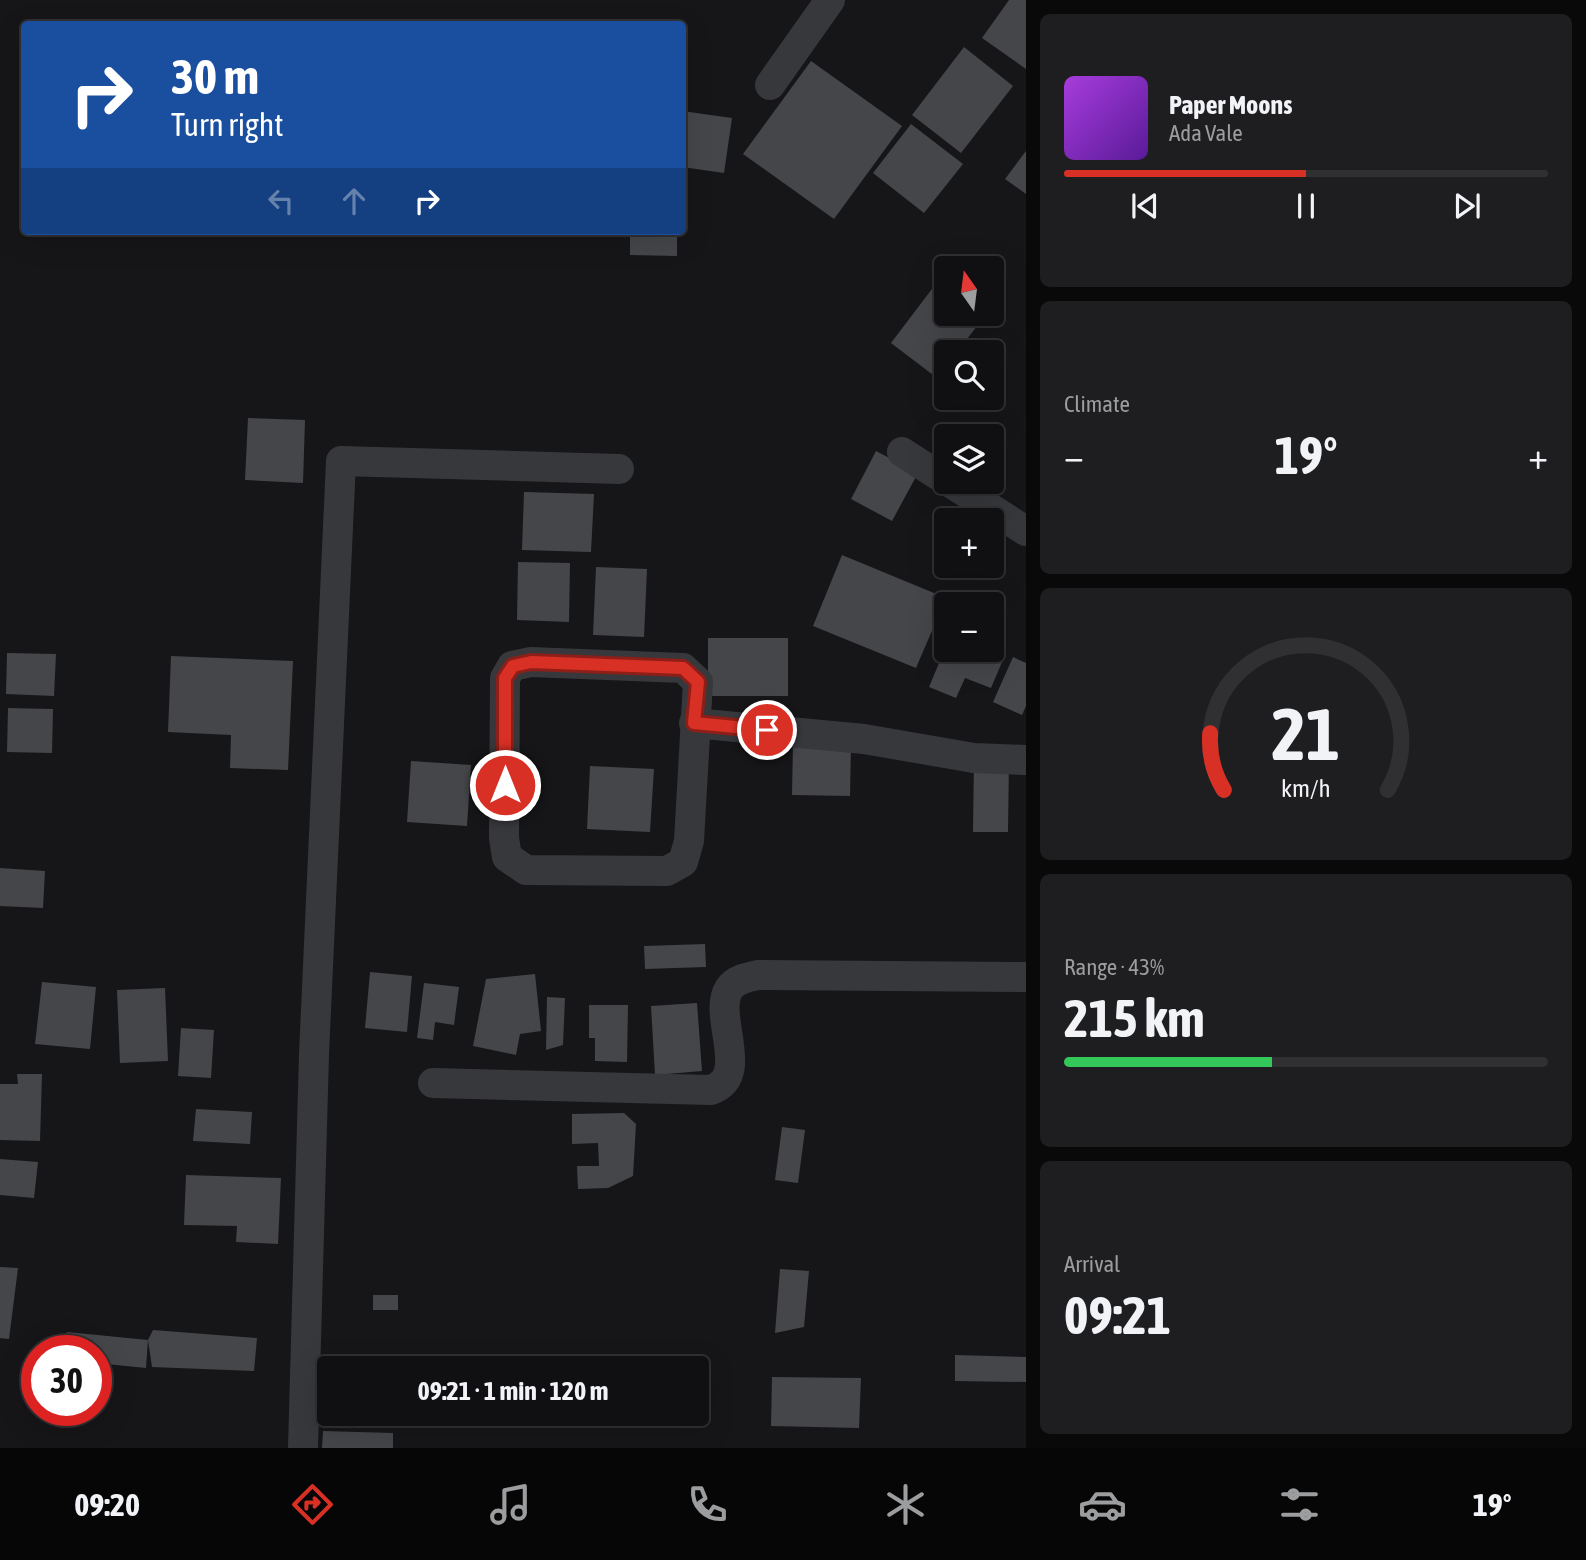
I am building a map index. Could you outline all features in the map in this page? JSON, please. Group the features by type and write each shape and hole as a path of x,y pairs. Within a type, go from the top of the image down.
{"street":[{"path":"770,85 830,0"},
{"path":"902,452 934,473"},
{"path":"303,1448 315,1040 341,461 620,469"},
{"path":"968,494 1026,531"},
{"path":"531,662 683,668 698,682 694,723 689,841 683,862 667,871 526,870 507,857 504,838 505,678 513,666 531,662"},
{"path":"694,723 864,739 950,756 1026,760"},
{"path":"433,1083 711,1090 719,1088 730,1073 726,1001 729,989 740,980 758,975 1026,977"}],"building":[{"path":"1009,0 1026,0 1026,69 982,38"},
{"path":"964,47 1013,86 961,153 912,115"},
{"path":"811,61 902,126 834,219 743,154"},
{"path":"686,112 732,118 724,173 686,168"},
{"path":"911,124 963,164 924,213 873,173"},
{"path":"1026,151 1026,194 1005,179"},
{"path":"630,235 677,235 677,256 630,255"},
{"path":"934,286 934,326 977,326 966,340 934,340 934,376 891,343"},
{"path":"248,418 305,420 303,483 245,480"},
{"path":"876,451 918,473 892,521 851,499"},
{"path":"524,492 594,494 591,552 522,550"},
{"path":"842,555 934,593 934,626 916,668 813,626"},
{"path":"518,562 570,563 569,622 517,620"},
{"path":"596,567 647,569 644,637 593,635"},
{"path":"708,638 788,638 788,696 708,696"},
{"path":"7,653 56,654 54,696 6,694"},
{"path":"171,656 293,661 288,770 230,768 231,735 168,732"},
{"path":"1013,657 1026,663 1026,706 1022,715 993,702"},
{"path":"939,662 1002,662 991,688 965,678 956,698 929,687"},
{"path":"8,708 53,709 52,753 7,752"},
{"path":"793,743 851,743 850,796 792,795"},
{"path":"974,758 1009,759 1008,832 973,832"},
{"path":"411,761 471,765 467,826 407,822"},
{"path":"590,766 654,769 650,832 587,829"},
{"path":"0,868 45,871 43,908 0,906"},
{"path":"705,944 706,967 645,969 644,946"},
{"path":"370,972 412,976 407,1032 365,1028"},
{"path":"535,974 541,1031 520,1034 516,1055 473,1046 486,979"},
{"path":"42,982 96,987 90,1049 35,1044"},
{"path":"424,983 459,987 454,1025 435,1022 433,1040 417,1038"},
{"path":"165,988 168,1061 120,1063 117,990"},
{"path":"547,997 565,998 563,1045 546,1050"},
{"path":"697,1003 702,1071 655,1075 651,1006"},
{"path":"589,1005 628,1005 627,1062 595,1061 595,1038 589,1038"},
{"path":"181,1028 214,1030 211,1078 178,1076"},
{"path":"17,1074 42,1074 40,1141 0,1140 0,1084 18,1084"},
{"path":"196,1109 252,1112 250,1144 193,1141"},
{"path":"624,1113 636,1124 633,1176 608,1188 578,1189 577,1166 599,1166 598,1143 572,1144 572,1114"},
{"path":"782,1127 805,1130 798,1183 775,1180"},
{"path":"0,1159 38,1162 34,1198 0,1195"},
{"path":"186,1175 281,1178 278,1244 236,1242 237,1226 184,1225"},
{"path":"0,1267 18,1268 9,1339 0,1338"},
{"path":"780,1269 809,1271 804,1327 775,1333"},
{"path":"373,1295 398,1295 398,1310 373,1310"},
{"path":"153,1330 257,1338 254,1371 152,1367 148,1340"},
{"path":"67,1332 97,1335 67,1335"},
{"path":"112,1336 148,1340 146,1368 112,1365"},
{"path":"955,1355 1026,1357 1026,1382 955,1381"},
{"path":"772,1377 861,1378 859,1428 771,1426"},
{"path":"323,1431 393,1433 393,1448 322,1448"}],"route":[{"path":"505,785 505,678 513,666 531,662 683,668 698,682 694,723 767,730"}]}
